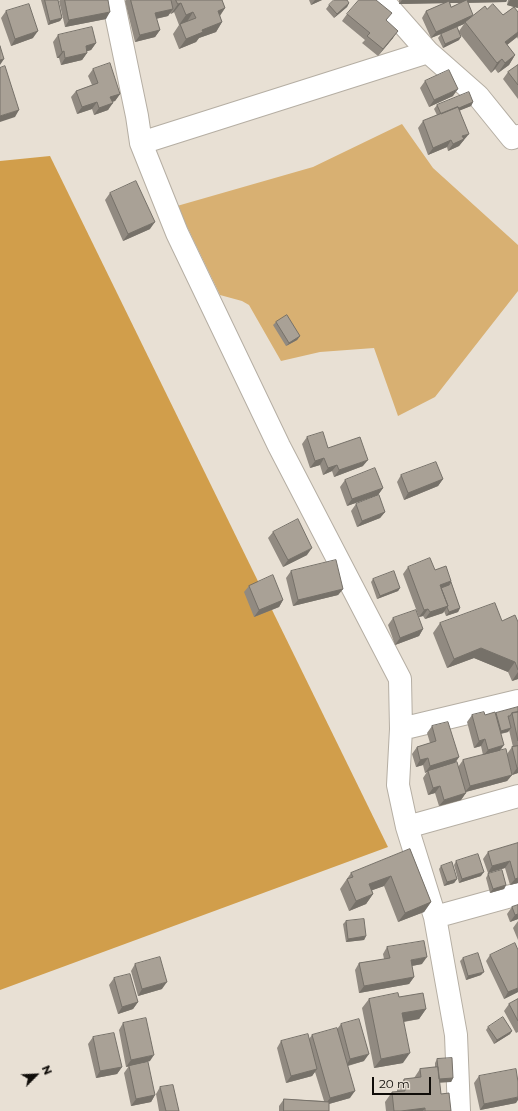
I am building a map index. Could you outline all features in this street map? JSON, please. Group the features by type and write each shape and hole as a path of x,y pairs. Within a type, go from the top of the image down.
{"street":[{"path":"113,0 141,143 177,233 279,446 400,679 401,729 398,785 407,827 435,917 456,1035 459,1111"},
{"path":"382,0 428,52 478,96 512,138 518,136"},
{"path":"141,143 428,52"},
{"path":"401,729 518,701"},
{"path":"407,827 518,796"},
{"path":"435,917 518,894"}],"shaded area":[{"path":"402,124 433,168 518,245 518,291 435,397 398,416 374,348 320,352 281,361 249,305 242,301 220,295 177,206 313,167"},
{"path":"50,156 388,847 0,990 0,161"}],"building":[{"path":"45,0 58,0 62,18 50,21"},
{"path":"65,0 108,0 110,12 69,20"},
{"path":"131,0 171,0 173,9 155,13 160,30 140,35"},
{"path":"176,0 222,0 225,8 218,11 222,22 202,30 203,32 186,39 180,24 196,18 193,12 186,15 181,3 178,4"},
{"path":"334,0 347,0 349,3 337,14 329,5"},
{"path":"359,0 376,0 392,13 386,20 398,31 383,49 367,36 370,33 347,14"},
{"path":"467,0 473,15 436,32 426,11 449,1 451,7"},
{"path":"29,4 38,31 15,39 6,11"},
{"path":"493,4 503,15 514,7 518,12 518,32 505,42 515,55 505,63 502,59 497,63 465,22 485,6 487,9"},
{"path":"92,27 96,43 86,46 87,53 65,58 58,35"},
{"path":"457,27 461,37 445,44 441,34"},
{"path":"0,46 4,59 0,60"},
{"path":"110,63 120,94 110,97 113,103 99,108 97,102 82,107 76,91 98,83 93,69"},
{"path":"518,65 518,85 508,72"},
{"path":"5,66 19,110 0,116 0,68"},
{"path":"449,70 458,89 434,100 425,81"},
{"path":"469,92 473,102 441,114 437,105"},
{"path":"458,107 469,134 462,136 464,139 453,144 451,140 433,148 423,121"},
{"path":"136,181 155,222 128,234 110,193"},
{"path":"287,315 300,336 289,343 276,322"},
{"path":"323,432 328,448 360,437 368,460 339,470 337,465 328,468 324,458 315,461 307,437"},
{"path":"436,462 443,479 408,493 401,475"},
{"path":"375,468 383,488 352,499 345,480"},
{"path":"379,495 385,512 362,521 356,504"},
{"path":"298,519 312,548 288,560 273,532"},
{"path":"430,558 435,570 446,566 451,581 440,585 448,606 430,612 428,609 424,610 408,567"},
{"path":"336,560 343,589 298,600 291,571"},
{"path":"394,571 400,588 380,596 373,579"},
{"path":"273,575 283,600 259,610 249,586"},
{"path":"451,582 460,608 449,612 441,588 449,585"},
{"path":"495,603 502,621 515,615 518,622 518,670 515,662 481,648 454,659 440,623"},
{"path":"416,610 423,629 400,638 393,618"},
{"path":"518,707 518,712 512,713 508,716 511,728 501,731 496,713"},
{"path":"484,712 485,715 495,712 504,745 488,750 485,739 479,741 472,715"},
{"path":"518,712 518,741 512,713"},
{"path":"448,722 459,757 430,766 428,758 420,760 417,747 436,741 432,726"},
{"path":"518,746 518,768 517,768 512,747"},
{"path":"506,749 512,775 470,786 463,760"},
{"path":"457,762 466,793 444,800 440,786 433,788 428,771"},
{"path":"518,843 518,878 515,879 510,861 492,866 488,852"},
{"path":"410,849 431,902 405,913 391,876 369,884 373,894 356,901 347,879 353,877 351,873"},
{"path":"478,854 484,872 462,879 456,861"},
{"path":"452,862 457,879 447,882 441,866"},
{"path":"502,870 506,885 493,889 488,874"},
{"path":"518,905 518,914 515,915 512,907"},
{"path":"364,919 366,936 348,939 346,921"},
{"path":"424,941 427,957 411,960 414,977 364,986 359,963 390,958 387,947"},
{"path":"515,943 518,950 518,988 508,992 490,955"},
{"path":"478,953 484,972 468,976 463,958"},
{"path":"160,957 167,982 142,989 135,964"},
{"path":"130,974 138,1002 122,1007 114,978"},
{"path":"398,993 399,997 423,993 426,1009 402,1013 410,1053 381,1059 369,999"},
{"path":"518,999 518,1021 509,1004"},
{"path":"503,1017 512,1031 497,1040 488,1027"},
{"path":"146,1018 154,1055 131,1060 123,1023"},
{"path":"359,1019 369,1054 350,1059 341,1024"},
{"path":"337,1028 355,1091 330,1098 312,1035"},
{"path":"114,1033 122,1067 100,1071 93,1037"},
{"path":"308,1034 317,1069 291,1076 281,1041"},
{"path":"452,1058 453,1078 439,1079 437,1059"},
{"path":"148,1062 155,1095 136,1099 129,1066"},
{"path":"438,1067 441,1094 449,1093 451,1111 425,1111 425,1108 394,1111 392,1092 405,1091 404,1079 421,1077 420,1069"},
{"path":"516,1069 518,1097 484,1104 479,1076"},
{"path":"173,1085 179,1111 166,1111 160,1087"},
{"path":"284,1099 329,1102 329,1111 284,1111"}]}
